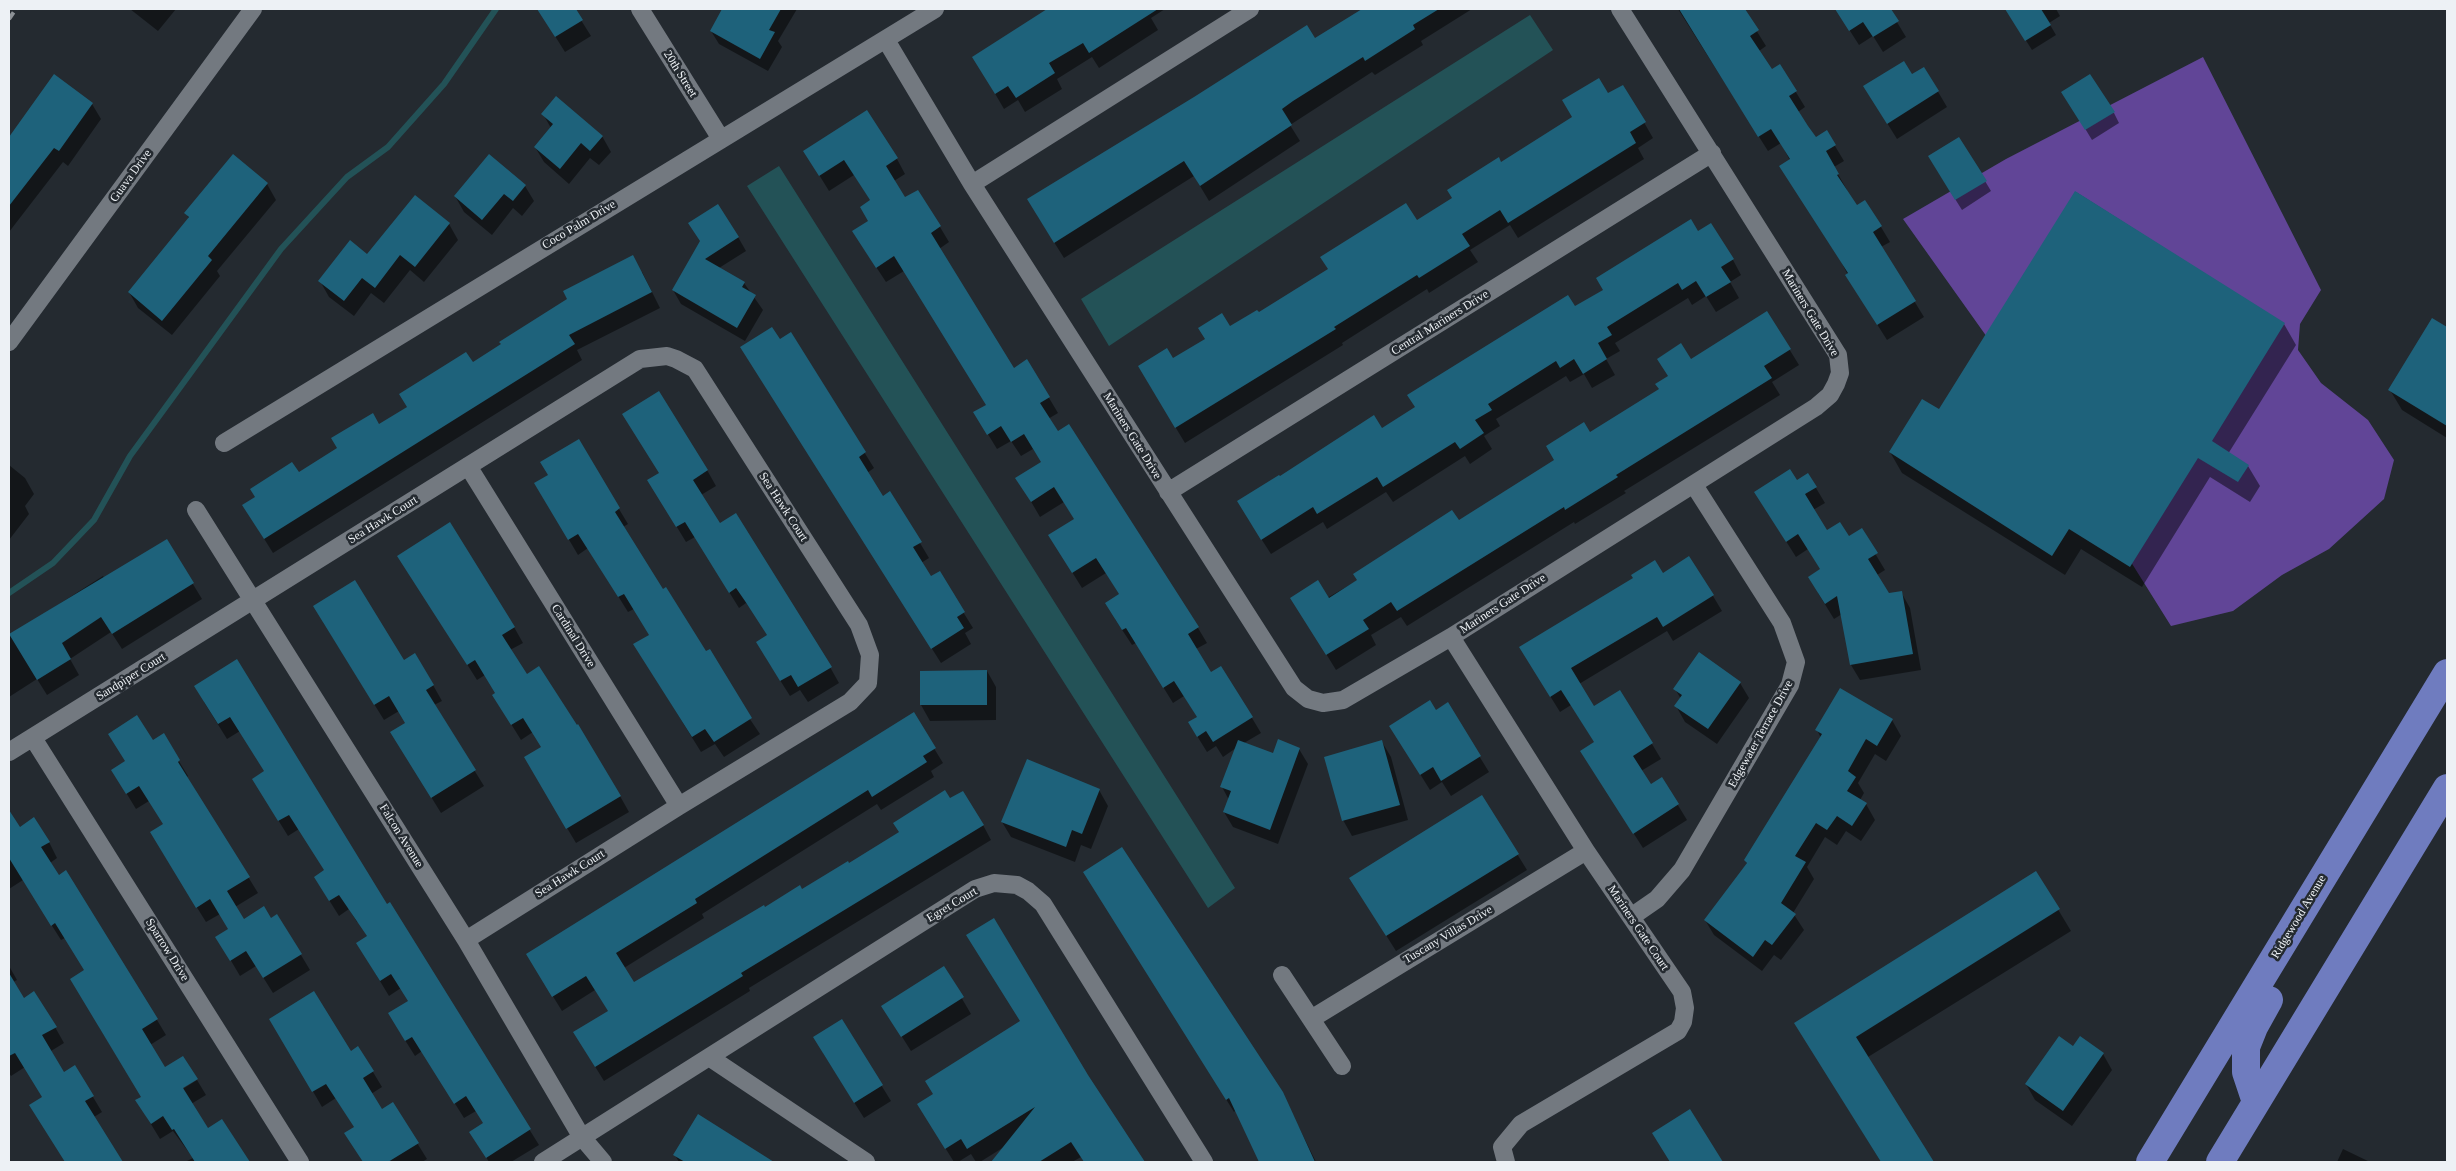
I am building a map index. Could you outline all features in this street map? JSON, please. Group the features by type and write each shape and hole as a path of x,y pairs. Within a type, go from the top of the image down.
{"main road":[{"name":"Ridgewood Avenue","path":"2150,1162 2447,672"},
{"path":"2256,1102 2246,1072 2246,1048 2254,1026 2398,787 2401,749"},
{"path":"2220,1162 2447,788"}],"street":[{"name":"Guava Drive","path":"9,342 254,9"},
{"name":"Coco Palm Drive","path":"224,443 720,138 935,9"},
{"path":"972,184 1250,9"},
{"name":"Mariners Gate Drive","path":"886,40 972,184 1294,688 1308,699 1323,704 1343,700 1450,638 1816,407 1830,395 1840,373 1838,355 1620,9"},
{"name":"20th Street","path":"647,13 720,138"},
{"name":"Central Mariners Drive","path":"1168,492 1712,153"},
{"name":"Sea Hawk Court","path":"253,601 640,359 668,356 694,369 859,625 870,655 868,683 850,702 679,806 466,940"},
{"name":"Cardinal Drive","path":"468,466 679,806"},
{"name":"Edgewater Terrace Drive","path":"1631,917 1657,899 1682,870 1790,685 1796,662 1794,650 1782,623 1694,485"},
{"name":"Falcon Avenue","path":"196,510 466,940 581,1136 603,1162"},
{"name":"Sandpiper Court","path":"9,752 253,601"},
{"name":"Mariners Gate Court","path":"1450,638 1586,851 1682,992 1685,1008 1683,1022 1678,1031 1521,1124 1513,1131 1502,1147 1506,1162"},
{"name":"Sparrow Drive","path":"33,738 300,1162"},
{"name":"Tuscany Villas Drive","path":"1311,1019 1586,851"},
{"name":"Egret Court","path":"581,1136 975,890 994,883 1017,885 1028,890 1043,904 1204,1162"},
{"path":"1282,975 1342,1066"},
{"path":"709,1056 866,1162"},
{"path":"542,1162 581,1136"}],"shaded area":[{"path":"2203,57 2321,290 2300,324 2298,350 2321,383 2368,420 2394,460 2384,499 2329,549 2282,575 2233,611 2171,626 2014,375 1903,219 2006,159"}],"water":[{"path":"1530,15 1553,50 1109,346 1081,299"},
{"path":"779,166 1235,888 1208,908 747,186"}],"building":[{"path":"537,9 576,9 583,20 555,37"},
{"path":"722,9 781,9 769,30 775,32 760,59 710,31"},
{"path":"1047,9 1158,9 1089,53 1083,43 1049,63 1055,73 1016,98 1008,86 995,94 972,57"},
{"path":"1362,9 1439,9 1413,25 1415,29 1365,61 1363,57 1282,109 1292,125 1200,186 1184,161 1054,243 1027,199 1194,97 1307,25 1315,38"},
{"path":"1679,9 1745,9 1759,30 1750,36 1772,69 1780,64 1797,91 1789,96 1808,126 1816,137 1827,130 1836,145 1826,151 1839,174 1837,175 1857,205 1865,200 1882,226 1873,232 1916,301 1877,325 1845,275 1848,273 1779,166 1790,159 1771,129 1758,137"},
{"path":"1835,9 1891,9 1899,21 1873,37 1863,22 1849,31"},
{"path":"2005,9 2041,9 2051,25 2025,41"},
{"path":"1904,61 1912,74 1924,67 1939,91 1887,124 1863,86"},
{"path":"54,74 93,103 59,151 54,148 9,206 9,137"},
{"path":"2090,74 2115,112 2085,130 2061,92"},
{"path":"1599,78 1608,93 1623,85 1646,122 1630,132 1636,143 1508,223 1500,210 1462,234 1470,246 1419,278 1417,275 1334,327 1336,329 1175,428 1138,366 1167,348 1173,358 1205,339 1198,328 1222,313 1230,326 1257,310 1259,312 1328,269 1320,257 1406,203 1417,220 1452,198 1447,190 1499,157 1501,162 1572,117 1562,100"},
{"path":"556,96 603,136 590,151 581,143 560,169 534,147 553,124 541,114"},
{"path":"867,110 898,158 886,166 905,197 918,190 941,226 931,233 1014,368 1027,359 1050,397 1040,403 1058,431 1069,424 1199,627 1188,634 1211,672 1221,666 1253,717 1213,742 1206,731 1197,737 1188,722 1197,717 1174,681 1163,688 1126,628 1122,630 1105,603 1119,594 1096,558 1072,573 1048,535 1074,519 1054,487 1031,502 1015,478 1041,462 1024,434 1011,442 1001,426 987,435 973,412 986,405 894,256 876,268 852,231 868,221 860,207 870,200 844,160 819,176 803,151"},
{"path":"1959,137 1987,181 1955,200 1928,156"},
{"path":"233,154 268,183 208,256 212,260 162,321 128,292 189,217 184,213"},
{"path":"489,154 526,185 513,201 504,194 482,220 454,196"},
{"path":"2075,191 2285,323 2212,441 2249,465 2238,482 2198,458 2130,567 2069,529 2052,556 1889,452 1922,399 1939,409"},
{"path":"415,195 450,223 415,267 400,255 375,288 362,278 344,301 318,281 350,240 367,254"},
{"path":"718,204 739,237 705,259 745,282 742,287 756,295 737,328 672,290 700,241 688,223"},
{"path":"1691,219 1698,231 1711,223 1734,259 1721,267 1731,282 1706,297 1696,281 1682,290 1678,283 1607,327 1612,335 1598,343 1607,359 1583,374 1574,359 1560,368 1556,361 1488,404 1492,410 1475,420 1484,433 1460,449 1455,442 1383,487 1377,477 1317,514 1313,507 1261,540 1237,501 1280,476 1374,415 1382,428 1415,407 1407,395 1568,295 1575,306 1603,290 1596,278"},
{"path":"633,255 652,292 569,335 575,344 264,539 242,505 255,497 250,489 292,462 299,472 337,448 331,438 373,413 379,424 407,407 399,394 466,352 473,362 501,344 499,342 567,299 563,291"},
{"path":"1767,311 1791,349 1764,366 1772,378 1616,475 1618,477 1565,510 1564,507 1397,611 1391,602 1363,620 1369,629 1326,655 1290,598 1318,580 1329,598 1357,580 1353,574 1452,510 1459,520 1554,460 1546,446 1584,422 1590,432 1659,389 1655,384 1668,376 1657,359 1681,343 1691,359"},
{"path":"2432,318 2447,327 2447,426 2388,390"},
{"path":"772,327 780,339 791,332 866,452 859,457 883,496 890,491 922,542 913,547 931,576 940,571 965,612 957,617 964,628 931,649 740,347"},
{"path":"659,391 708,470 693,480 720,523 736,513 832,667 798,687 791,675 780,681 756,642 767,635 745,601 736,588 729,593 685,522 676,527 647,480 659,473 622,414"},
{"path":"579,439 620,508 615,512 663,589 666,587 706,651 710,649 752,718 714,742 705,729 692,737 633,644 649,635 624,594 618,597 578,534 568,540 534,483 548,475 540,462"},
{"path":"1790,469 1797,480 1808,473 1817,487 1805,494 1827,530 1840,522 1849,536 1862,528 1878,553 1868,559 1889,593 1902,591 1913,654 1850,665 1837,596 1825,604 1808,577 1820,569 1798,534 1786,542 1754,492"},
{"path":"450,522 515,627 502,635 527,674 539,666 578,724 621,796 566,829 524,757 541,747 523,718 511,725 492,695 495,693 475,660 467,665 397,556"},
{"path":"167,539 194,583 112,634 101,617 62,643 71,659 37,680 9,634"},
{"path":"1689,556 1714,595 1663,627 1657,617 1571,668 1594,706 1620,690 1653,743 1633,756 1651,784 1662,777 1679,804 1633,834 1580,751 1594,742 1561,690 1550,697 1519,647 1633,578 1631,575 1655,560 1663,573"},
{"path":"355,580 404,660 415,653 434,685 426,690 476,770 431,798 390,732 405,723 389,696 374,705 313,606"},
{"path":"1699,652 1741,682 1708,729 1674,706 1682,695 1673,689"},
{"path":"237,659 387,904 390,902 531,1129 486,1158 469,1132 483,1123 466,1096 454,1104 412,1037 405,1041 388,1013 408,1001 391,974 380,981 356,943 367,936 339,895 329,901 314,877 324,870 289,815 278,821 252,779 264,771 230,717 218,724 194,686"},
{"path":"987,670 987,705 920,705 920,671"},
{"path":"1840,688 1893,719 1877,746 1866,739 1848,771 1856,777 1847,791 1867,803 1852,826 1837,816 1827,830 1816,823 1795,856 1806,862 1781,903 1796,914 1772,945 1765,940 1753,957 1704,920 1747,863 1744,860 1822,734 1815,730"},
{"path":"1430,700 1436,710 1448,702 1481,756 1441,781 1433,767 1420,775 1389,726"},
{"path":"914,712 936,748 923,756 927,762 872,797 868,790 695,899 697,903 616,953 634,982 800,885 802,889 848,861 849,863 899,832 893,823 945,790 950,798 963,791 984,825 741,973 743,976 595,1067 573,1032 608,1011 586,976 552,997 526,954"},
{"path":"137,715 153,740 164,733 180,760 178,762 250,877 227,891 244,919 264,906 271,918 277,914 302,954 263,978 246,951 230,961 215,937 228,929 210,899 196,908 150,832 163,824 139,786 126,794 111,770 125,761 108,734"},
{"path":"1278,739 1300,748 1270,830 1223,812 1231,791 1220,787 1238,740 1273,753"},
{"path":"1382,740 1400,805 1342,821 1324,757"},
{"path":"1027,759 1100,789 1082,834 1072,830 1066,847 1001,822"},
{"path":"1482,795 1519,854 1386,936 1349,878"},
{"path":"9,810 20,827 34,817 50,842 41,847 59,875 66,870 158,1019 142,1029 165,1067 183,1056 198,1079 183,1088 208,1128 222,1119 250,1162 195,1162 174,1129 172,1130 163,1116 151,1124 135,1100 141,1097 70,979 84,970 55,923 51,926 9,858"},
{"path":"1122,847 1283,1092 1315,1162 1259,1162 1229,1098 1226,1100 1083,872"},
{"path":"2036,871 2060,909 1856,1037 1934,1162 1881,1162 1794,1023"},
{"path":"994,918 1088,1075 1145,1162 1084,1162 1071,1142 1039,1162 991,1162 1035,1107 967,1149 961,1139 945,1149 917,1104 933,1094 925,1081 1020,1021 966,935"},
{"path":"944,966 964,997 901,1037 881,1006"},
{"path":"9,973 24,998 34,991 57,1027 42,1035 64,1072 75,1065 94,1096 85,1101 123,1162 65,1162 29,1105 42,1097 15,1053 9,1056"},
{"path":"314,991 351,1051 358,1046 374,1071 363,1078 382,1109 393,1102 419,1143 388,1162 363,1162 344,1133 354,1127 326,1084 312,1092 269,1019"},
{"path":"842,1019 883,1085 854,1103 813,1037"},
{"path":"2059,1036 2073,1046 2080,1036 2104,1053 2063,1111 2025,1084"},
{"path":"1690,1109 1723,1162 1670,1162 1652,1133"},
{"path":"698,1114 774,1162 685,1162 673,1155"}],"waterway":[{"path":"9,593 53,563 94,520 130,456 281,249 347,177 388,147 444,84 496,9"}],"railway":[{"path":"9,19 16,9"}]}
